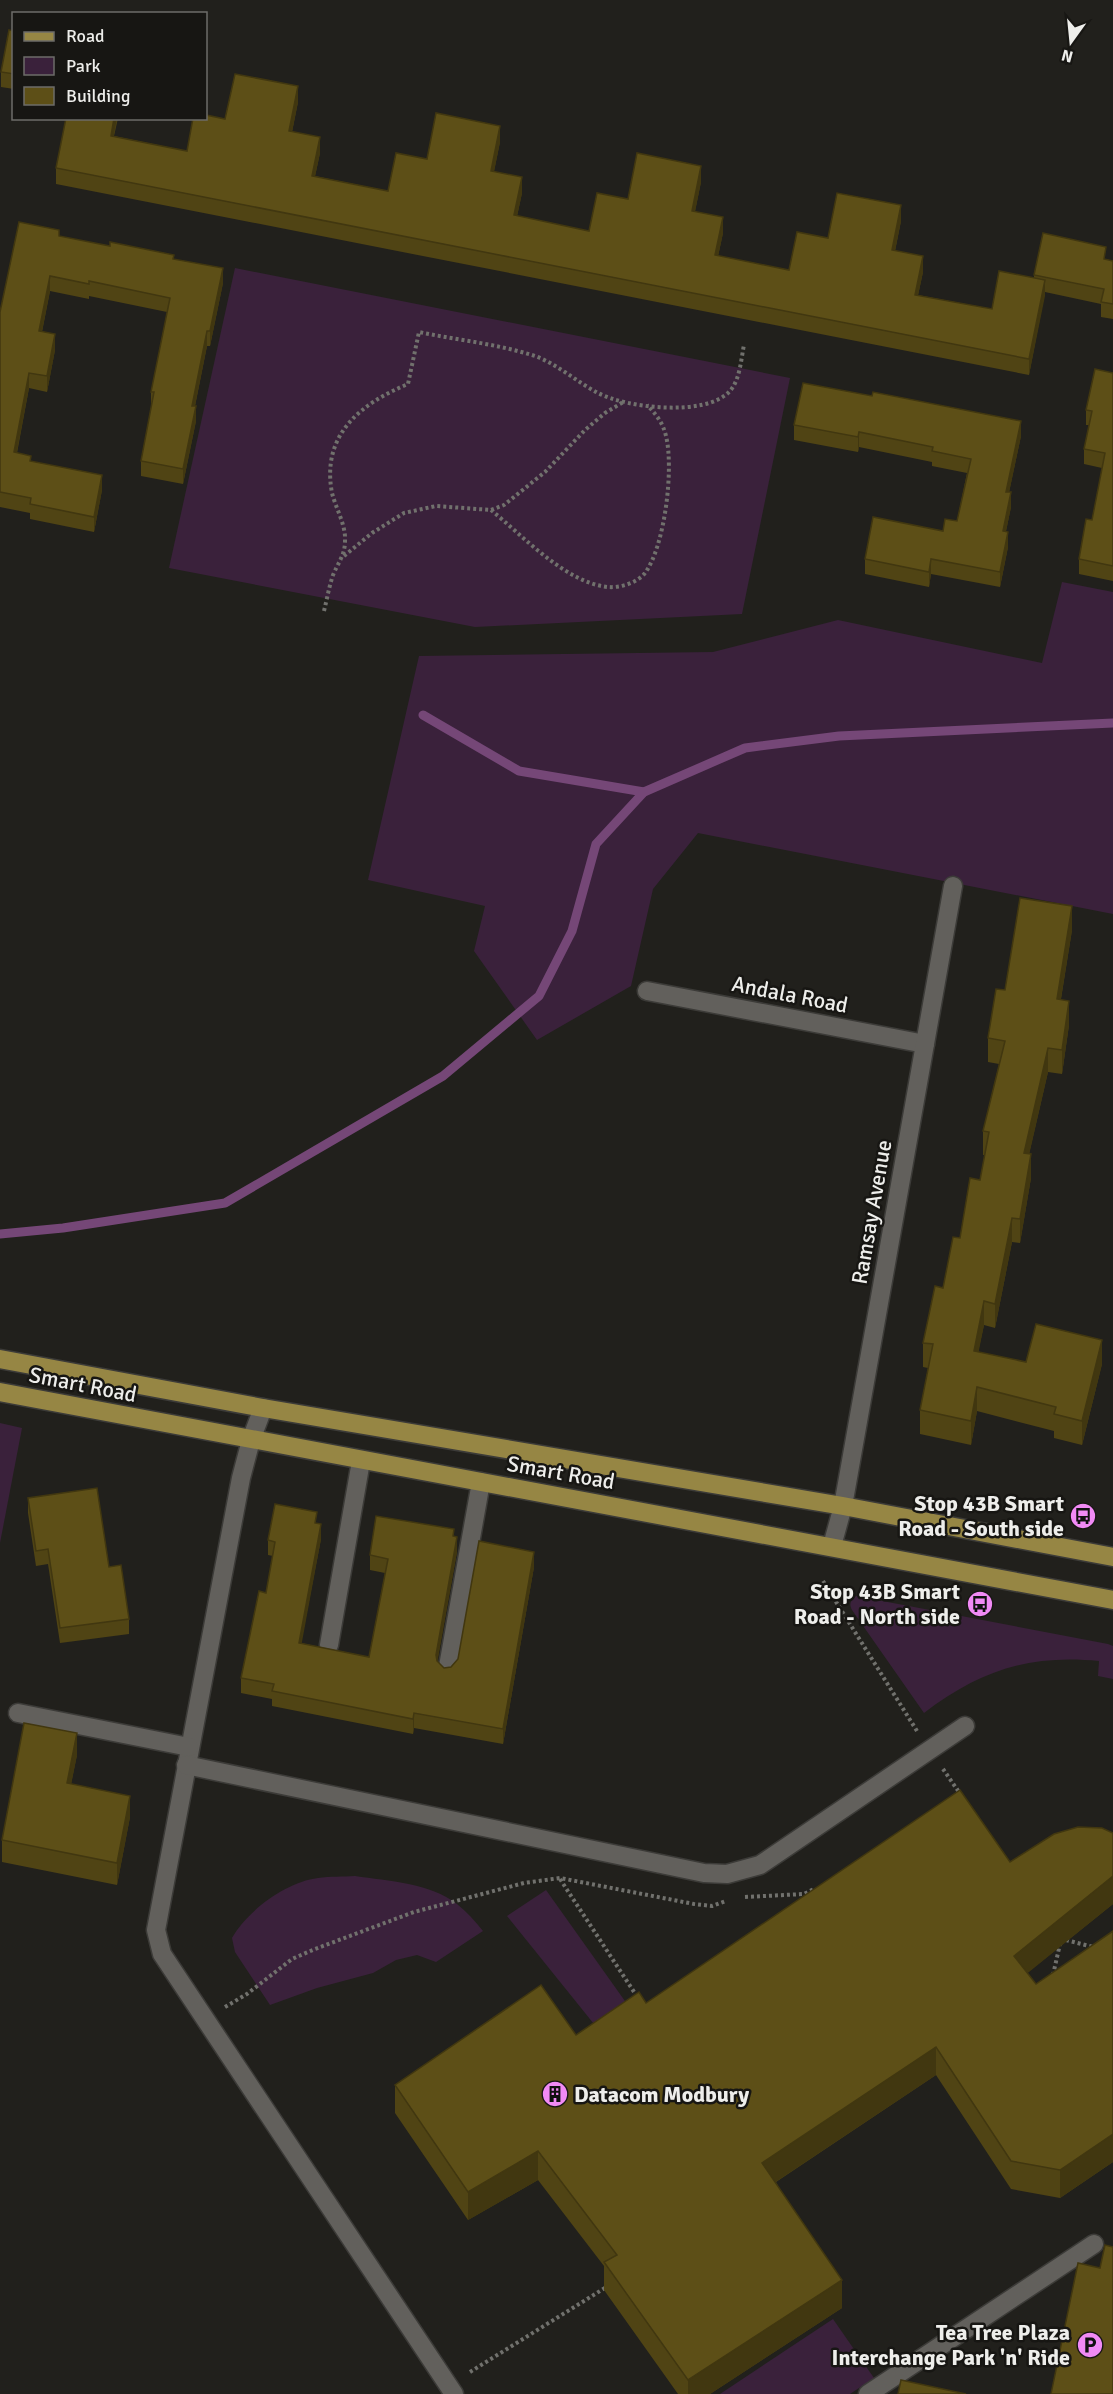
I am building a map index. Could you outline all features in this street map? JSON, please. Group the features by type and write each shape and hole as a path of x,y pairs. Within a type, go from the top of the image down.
{"main road":[{"name":"Smart Road","path":"0,1359 263,1408 843,1506 1113,1557"},
{"name":"Smart Road","path":"0,1392 1113,1600"}],"street":[{"name":"Ramsay Avenue","path":"832,1546 843,1506 953,886"},
{"name":"Andala Road","path":"647,992 925,1044"},
{"path":"263,1408 251,1440 241,1478 156,1930 162,1954 451,2390"},
{"path":"329,1645 361,1461"},
{"path":"447,1672 481,1482"},
{"path":"18,1713 187,1756 704,1873 727,1874 760,1865 965,1726"},
{"path":"868,2394 1094,2244"}],"path":[{"path":"344,557 346,538 333,495 330,475 332,455 343,430 359,410 383,394 408,384 419,332 537,357 600,394 646,405 682,408 710,403 730,391 738,373 744,345"},
{"path":"324,611 334,574 344,557 372,533 404,513 436,506 491,510 504,505 545,472 585,430 605,413 625,401"},
{"path":"491,510 559,566 587,582 608,587 624,586 644,575 659,544 667,500 668,463 666,436 658,416 646,405"},
{"path":"560,1878 644,2007"},
{"path":"205,2020 247,1994 292,1959 414,1912 470,1895 560,1878 694,1904 712,1906 730,1900"},
{"path":"739,1897 804,1894 820,1886"},
{"path":"1052,1980 1061,1939 1095,1947"},
{"path":"451,2390 610,2285"}],"green space":[{"path":"235,268 790,378 742,614 475,627 169,568"},
{"path":"1062,582 1113,592 1113,914 698,833 653,889 631,986 537,1040 474,951 485,906 368,880 419,656 713,652 838,620 1042,663"},
{"path":"0,1423 22,1428 0,1543"},
{"path":"856,1596 1108,1644 1113,1646 1113,1679 1098,1676 1099,1661 1050,1660 1027,1663 985,1676 944,1698 924,1713 852,1610 852,1599"},
{"path":"355,1876 409,1884 434,1891 457,1904 483,1931 436,1962 417,1955 396,1960 373,1973 317,1988 270,2005 235,1952 232,1938 257,1908 293,1885 318,1878"},
{"path":"546,1890 637,2018 606,2039 507,1916"},
{"path":"833,2319 874,2378 850,2394 720,2394"}],"building":[{"path":"9,30 12,31 12,74 1,72"},
{"path":"235,74 298,86 289,131 320,137 312,176 388,191 396,153 427,159 436,113 500,126 491,171 522,177 514,215 589,231 597,193 628,199 637,153 701,166 692,211 723,217 715,255 789,270 797,232 828,238 837,193 901,205 892,250 923,256 915,295 992,309 999,271 1045,280 1029,359 56,168 66,120 114,120 111,136 187,151 193,120 207,120 207,115 225,119"},
{"path":"19,222 59,230 59,236 110,246 110,242 174,255 173,259 223,268 210,331 207,331 192,406 196,406 183,469 141,461 154,392 151,392 170,298 89,281 89,284 50,276 39,331 55,334 47,376 29,373 14,452 31,456 30,461 102,475 94,517 30,504 31,498 0,492 0,312"},
{"path":"1043,233 1106,247 1104,259 1113,261 1113,304 1101,302 1104,289 1034,275"},
{"path":"1095,369 1113,373 1113,566 1079,559 1086,519 1092,520 1105,453 1084,449 1092,411 1086,410"},
{"path":"803,383 872,396 873,392 1021,421 1006,492 1011,492 1003,531 1008,532 1000,572 931,559 929,572 865,559 873,517 943,531 945,519 957,521 971,459 932,451 933,447 859,432 858,437 794,425"},
{"path":"1020,898 1072,906 1057,999 1069,1001 1062,1050 1048,1048 1024,1153 1031,1154 1020,1219 1012,1218 995,1304 984,1301 974,1351 1026,1362 1036,1324 1102,1340 1082,1421 1054,1414 1056,1407 977,1387 971,1421 920,1410 933,1344 923,1343 935,1286 943,1288 953,1237 960,1238 970,1178 980,1180 989,1132 983,1131 1005,1041 988,1038 996,989 1005,990"},
{"path":"97,1488 109,1567 121,1565 129,1619 60,1628 48,1549 36,1551 28,1498"},
{"path":"275,1504 317,1512 315,1523 321,1524 299,1643 369,1657 388,1559 370,1555 376,1516 454,1529 453,1536 457,1537 436,1655 437,1661 444,1668 451,1667 458,1659 479,1541 534,1552 503,1729 414,1713 413,1719 272,1691 274,1684 241,1678 259,1591 266,1593 275,1542 268,1540"},
{"path":"24,1723 77,1733 67,1783 130,1796 117,1863 2,1840"},
{"name":"Datacom Modbury","path":"960,1790 1010,1862 1054,1834 1078,1827 1102,1828 1113,1833 1113,1876 1014,1956 1036,1984 1113,1931 1113,2134 1060,2170 1011,2161 936,2047 762,2163 842,2280 688,2380 604,2262 617,2255 538,2151 468,2192 395,2085 541,1985 576,2035 639,1992 646,2003"},
{"name":"Tea Tree Plaza Interchange Park 'n' Ride","path":"1105,2245 1113,2247 1113,2394 1051,2394 1078,2263 1100,2268"},
{"path":"901,2380 966,2394 898,2394"}],"waterway":[{"path":"423,715 519,771 644,792"},
{"path":"0,1234 63,1228 225,1203 443,1076 539,996 572,931 596,844 644,792 745,748 839,736 1113,723"}],"place":[{"name":"Stop 43B Smart Road - South side","path":"1083,1516"},
{"name":"Stop 43B Smart Road - North side","path":"980,1604"},
{"name":"Datacom Modbury","path":"555,2094"},
{"name":"Tea Tree Plaza Interchange Park 'n' Ride","path":"1090,2345"}]}
